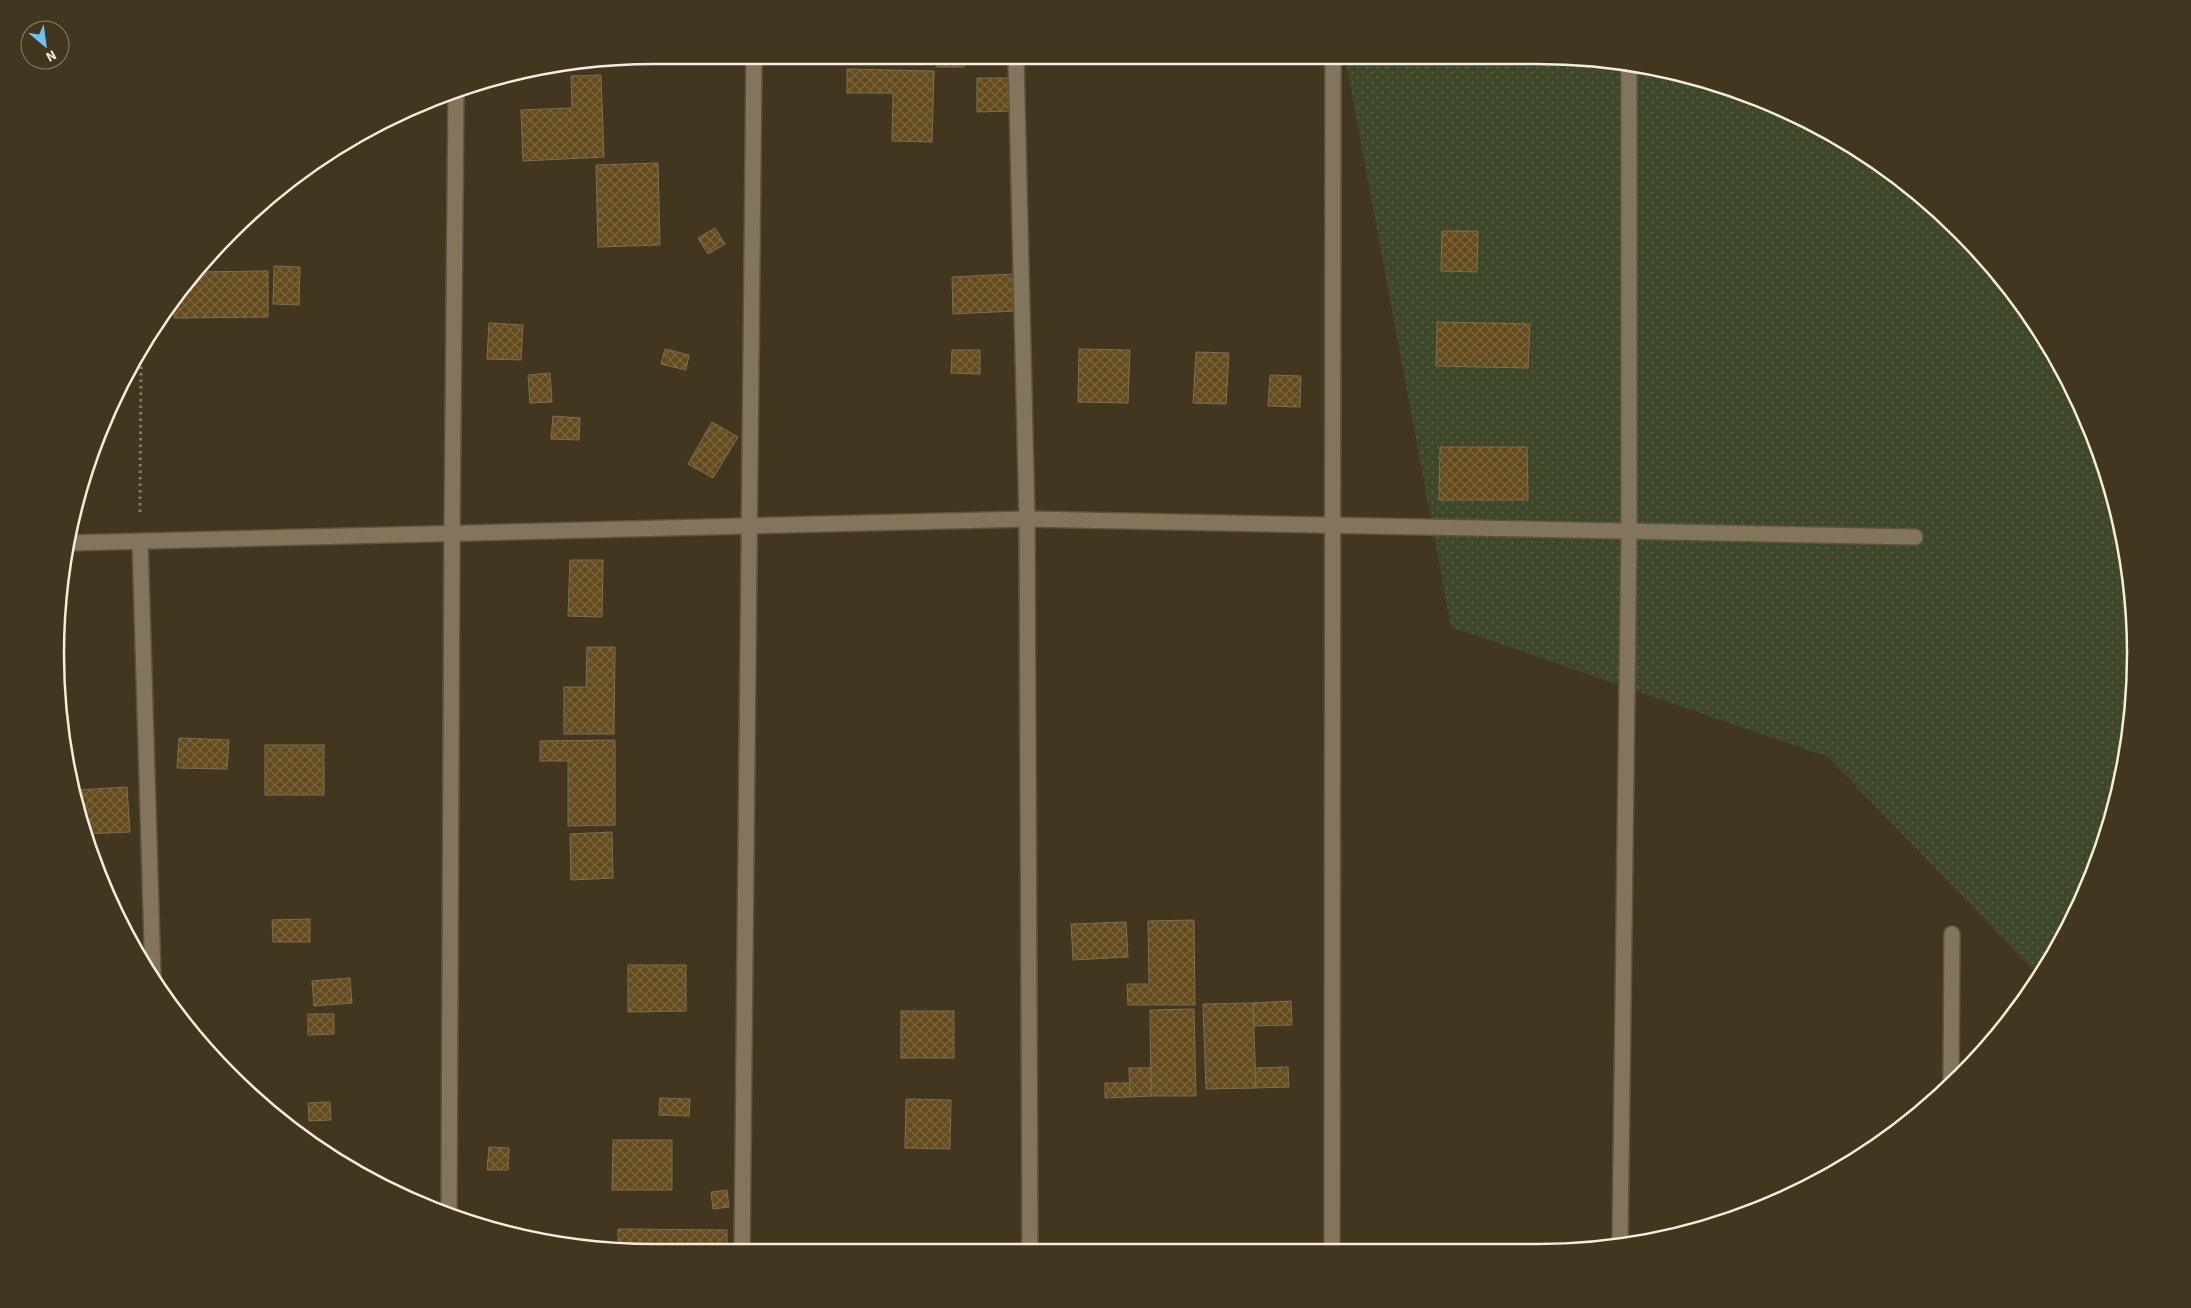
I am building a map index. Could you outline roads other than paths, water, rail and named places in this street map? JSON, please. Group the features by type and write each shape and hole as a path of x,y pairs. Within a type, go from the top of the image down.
{"street":[{"path":"742,1244 754,64"},
{"path":"1016,64 1027,519 1030,1244"},
{"path":"1332,1244 1333,64"},
{"path":"1620,1238 1629,531 1629,71"},
{"path":"450,1208 452,533 456,98"},
{"path":"74,543 1027,519 1915,537"},
{"path":"140,541 153,965"},
{"path":"1951,1074 1952,934"}]}
